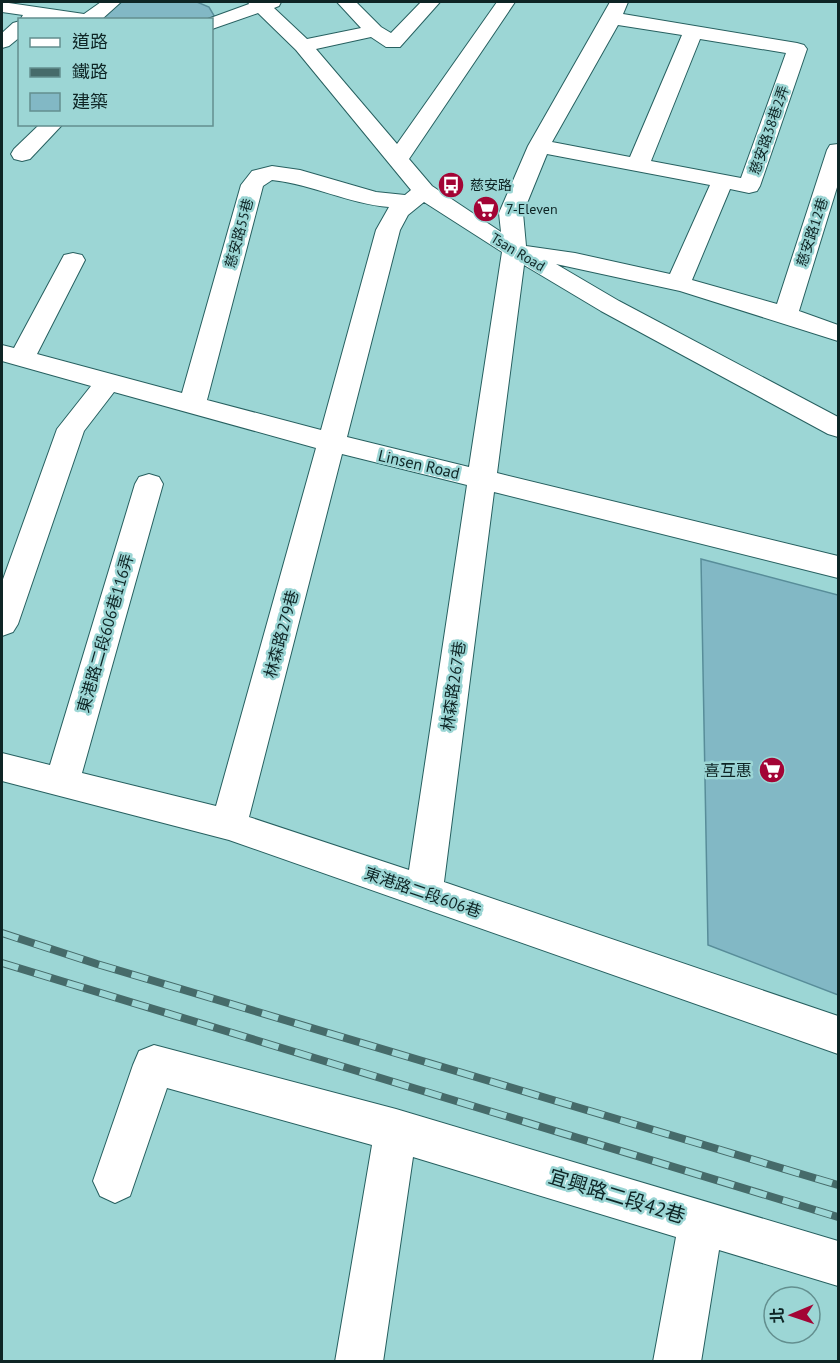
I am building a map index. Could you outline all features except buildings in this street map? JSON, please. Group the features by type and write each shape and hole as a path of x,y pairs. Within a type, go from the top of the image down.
{"street":[{"path":"92,18 112,2"},
{"path":"213,23 261,2"},
{"name":"Tsan Road","path":"261,2 303,46 398,158 408,204 514,249 610,306 838,428"},
{"path":"346,2 374,31 393,43 431,2"},
{"path":"398,158 506,2"},
{"path":"2,7 34,16 59,18"},
{"name":"慈安路38巷2弄","path":"539,146 749,186 797,49 694,30 615,10"},
{"name":"林森路267巷","path":"424,892 514,249 512,213 539,146 615,10"},
{"path":"2,42 18,29"},
{"path":"638,165 694,30"},
{"path":"303,46 374,31"},
{"path":"22,154 51,126"},
{"name":"慈安路12巷","path":"786,314 838,150"},
{"name":"慈安路55巷","path":"192,405 252,185 260,176 272,173 292,175 374,199 408,204"},
{"path":"678,284 723,180"},
{"name":"林森路279巷","path":"229,825 333,443 388,230 408,204"},
{"path":"514,249 581,261 744,300 838,333"},
{"path":"12,355 73,260"},
{"name":"Linsen Road","path":"12,355 333,443 838,567"},
{"path":"2,624 71,429 108,382"},
{"name":"東港路二段606巷116弄","path":"62,783 149,484"},
{"name":"東港路二段606巷","path":"2,767 229,825 838,1035"},
{"name":"宜興路二段42巷","path":"115,1181 154,1065 396,1130 838,1264"},
{"path":"359,1362 396,1130"},
{"path":"677,1362 701,1222"}],"railway":[{"path":"2,933 97,964 838,1185"},
{"path":"2,963 838,1217"}],"place":[{"name":"慈安路","path":"451,185"},
{"name":"7-Eleven","path":"486,209"},
{"name":"喜互惠","path":"772,770"}]}
